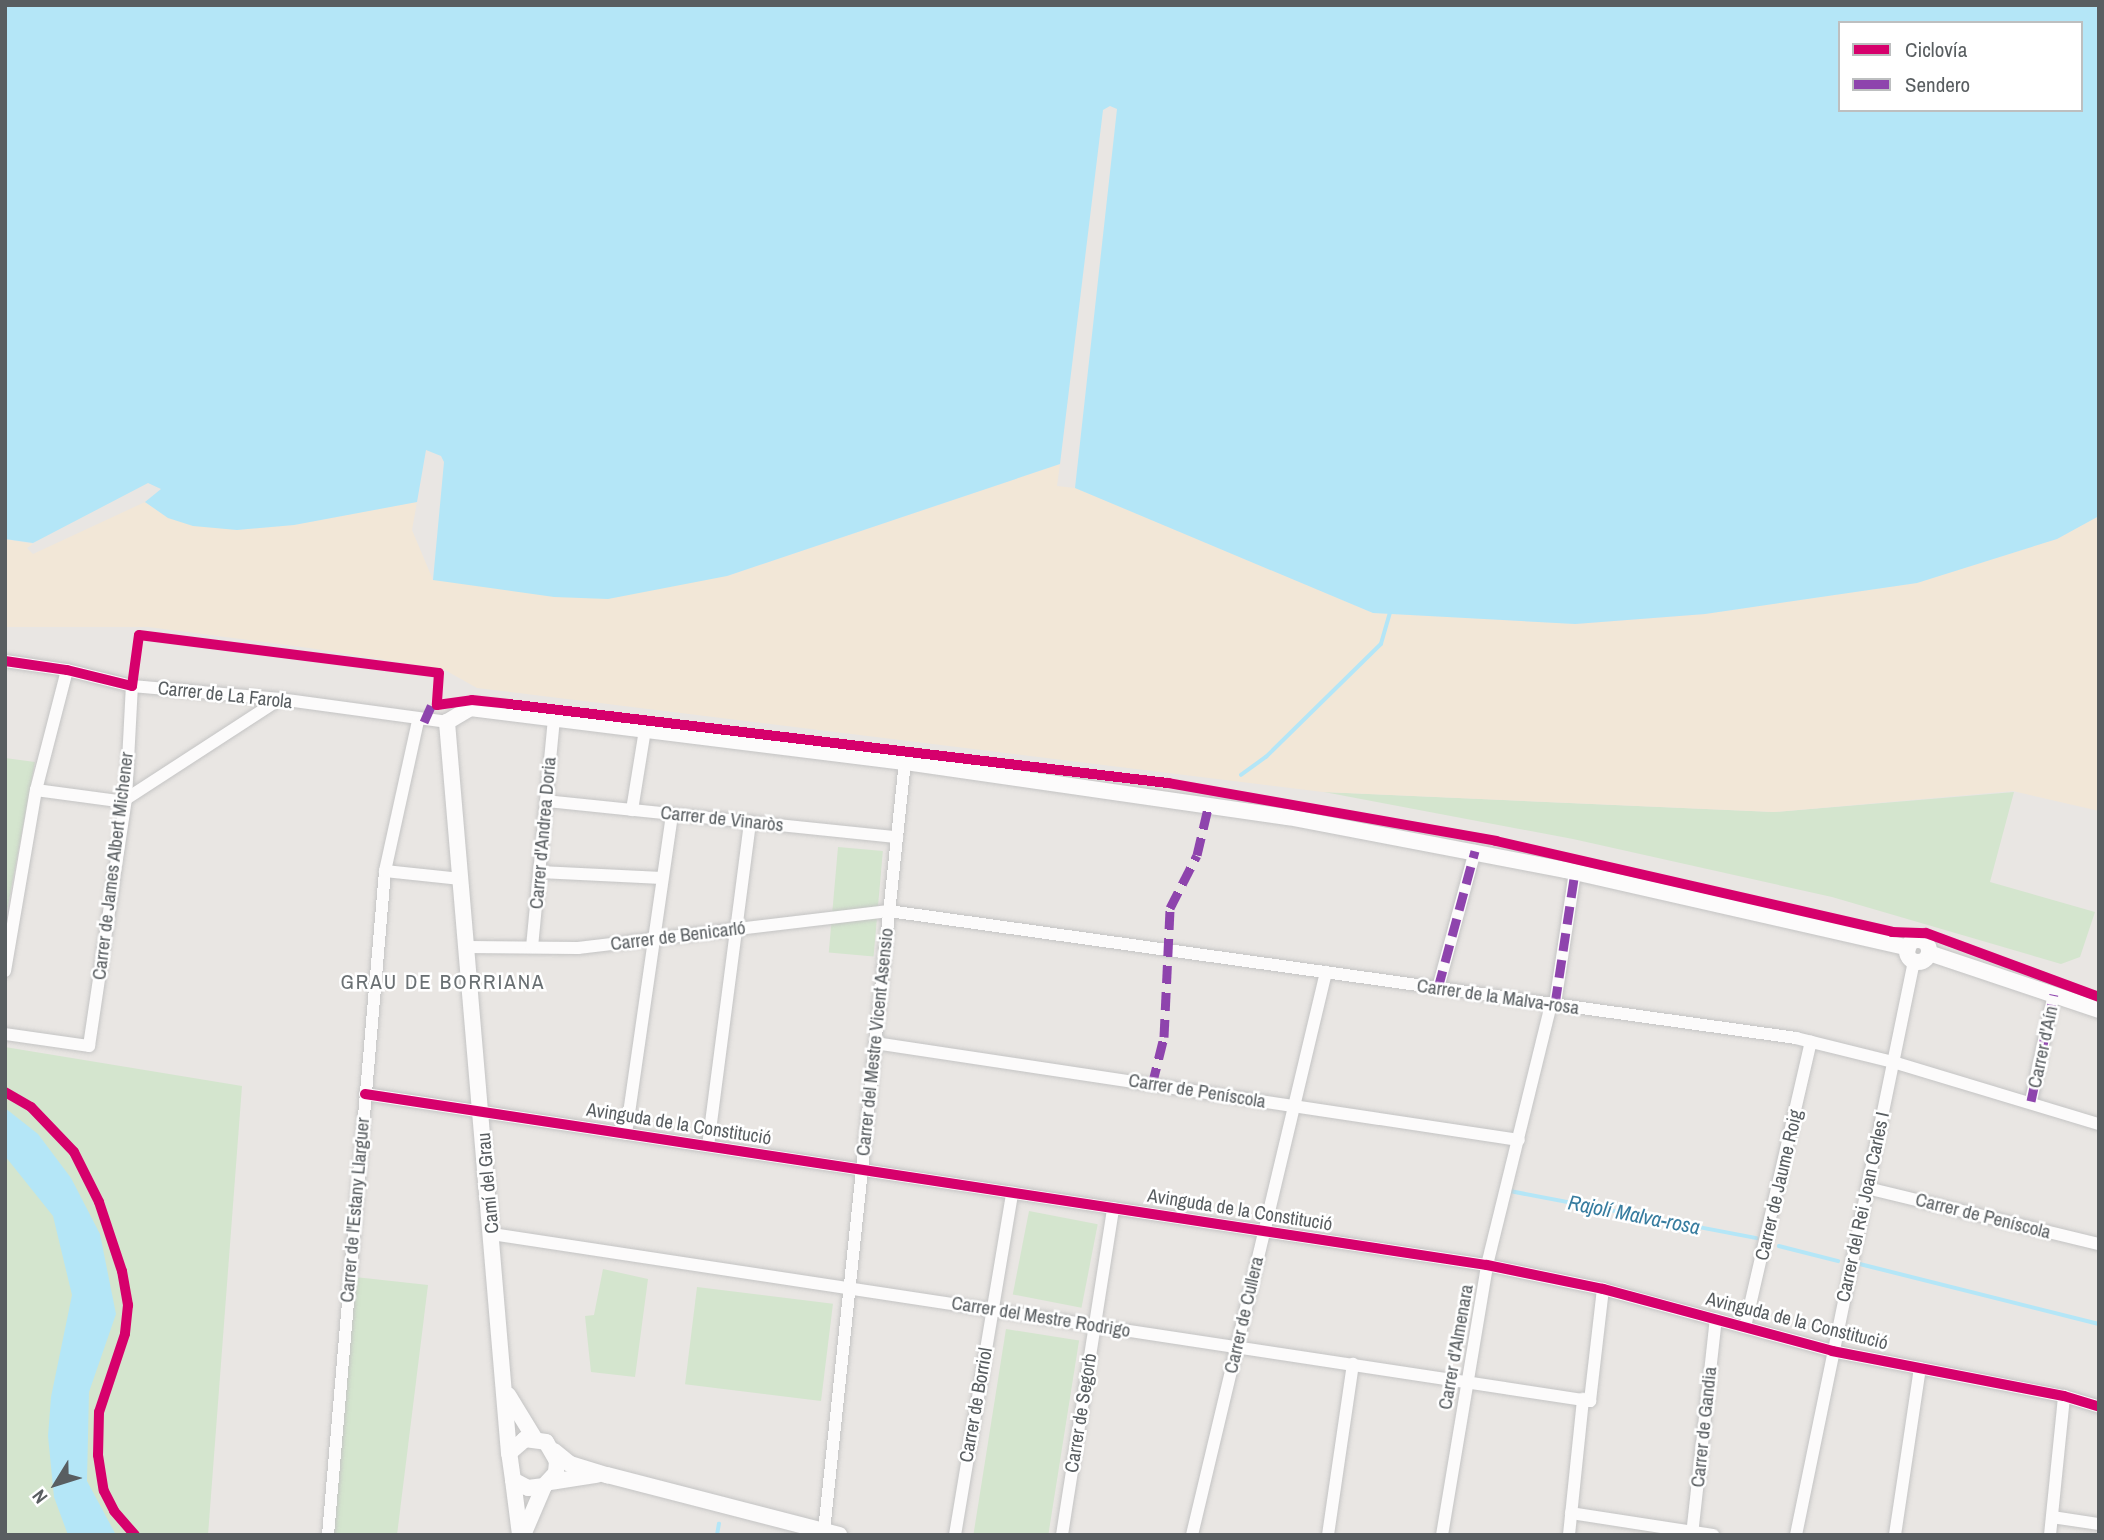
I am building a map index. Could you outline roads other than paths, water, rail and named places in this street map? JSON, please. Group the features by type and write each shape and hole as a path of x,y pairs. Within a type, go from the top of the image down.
{"street":[{"name":"Carrer de La Farola","path":"5,661 67,670 132,686 280,699 418,721 447,722"},
{"path":"5,971 36,790 67,670"},
{"name":"Carrer de James Albert Michener","path":"5,1034 89,1046 125,801 132,686"},
{"path":"36,790 125,801 280,699"},
{"path":"447,722 470,708 905,762 1209,804 1475,851 1575,872 1911,954 1921,940 1929,953 2099,1010"},
{"name":"Carrer d'Andrea Doria","path":"532,947 554,719"},
{"name":"Carrer de l'Estany Llarguer","path":"328,1535 385,871 418,721"},
{"name":"Camí del Grau","path":"447,722 509,1453"},
{"path":"632,810 645,730"},
{"name":"Carrer del Mestre Vicent Asensio","path":"831,1533 849,1288 905,762"},
{"name":"Carrer de Vinaròs","path":"546,801 897,837"},
{"path":"626,1134 671,814"},
{"path":"708,1146 751,822"},
{"path":"1438,988 1475,851"},
{"path":"385,871 461,879"},
{"path":"540,872 662,878"},
{"name":"Carrer d'Almenara","path":"1442,1535 1487,1265 1553,1004 1575,872"},
{"name":"Carrer de Benicarló","path":"467,947 532,947 654,939 889,911"},
{"name":"Carrer de la Malva-rosa","path":"889,911 1811,1042 2031,1101 2099,1124"},
{"name":"Carrer del Rei Joan Carles I","path":"1796,1535 1893,1062 1911,954"},
{"name":"Carrer de Cullera","path":"1192,1535 1326,972"},
{"name":"Carrer d'Aín","path":"2031,1101 2054,994"},
{"name":"Carrer de Jaume Roig","path":"1745,1328 1811,1042"},
{"name":"Carrer de Peníscola","path":"875,1043 1519,1140"},
{"name":"Avinguda de la Constitució","path":"365,1094 1487,1265 1603,1289 1832,1351 2064,1396 2099,1408"},
{"name":"Carrer de Peníscola","path":"1867,1188 2099,1244"},
{"name":"Carrer de Borriol","path":"954,1535 1012,1193"},
{"name":"Carrer de Segorb","path":"1062,1535 1114,1208"},
{"name":"Carrer del Mestre Rodrigo","path":"492,1234 1587,1400"},
{"path":"1569,1535 1603,1289"},
{"name":"Carrer de Gandia","path":"1692,1533 1716,1319"},
{"path":"1328,1535 1353,1364"},
{"path":"1895,1535 1920,1368"},
{"name":"Camí del Grau","path":"506,1393 535,1439"},
{"path":"2050,1535 2064,1396"},
{"path":"521,1535 509,1453 525,1439 535,1439 570,1464 831,1533"},
{"path":"521,1535 557,1461 554,1451"},
{"path":"513,1480 528,1489 607,1475"},
{"path":"1571,1513 1713,1535"},
{"path":"2052,1517 2099,1524"}],"water":[{"path":"5,5 2099,5 2099,516 2057,539 1917,583 1705,614 1575,624 1373,613 1075,488 1117,109 1110,106 1103,110 1060,464 727,576 608,599 554,597 433,580 444,462 441,456 426,450 417,502 294,525 237,530 193,526 168,518 145,502 161,489 148,483 33,543 5,539"},
{"path":"5,1108 38,1134 71,1178 100,1234 116,1314 89,1392 87,1481 116,1535 68,1535 54,1497 48,1436 51,1397 72,1295 53,1216 5,1156"}],"waterway":[{"path":"1241,775 1266,757 1381,644 1390,613"},
{"name":"Rajolí Malva-rosa","path":"1510,1191 1757,1238"},
{"name":"Rajolí Malva-rosa","path":"1779,1246 1838,1261"},
{"name":"Rajolí Malva-rosa","path":"1860,1264 2099,1324"},
{"path":"717,1535 719,1524"}],"district":[{"name":"GRAU DE BORRIANA","path":"443,982"}]}
